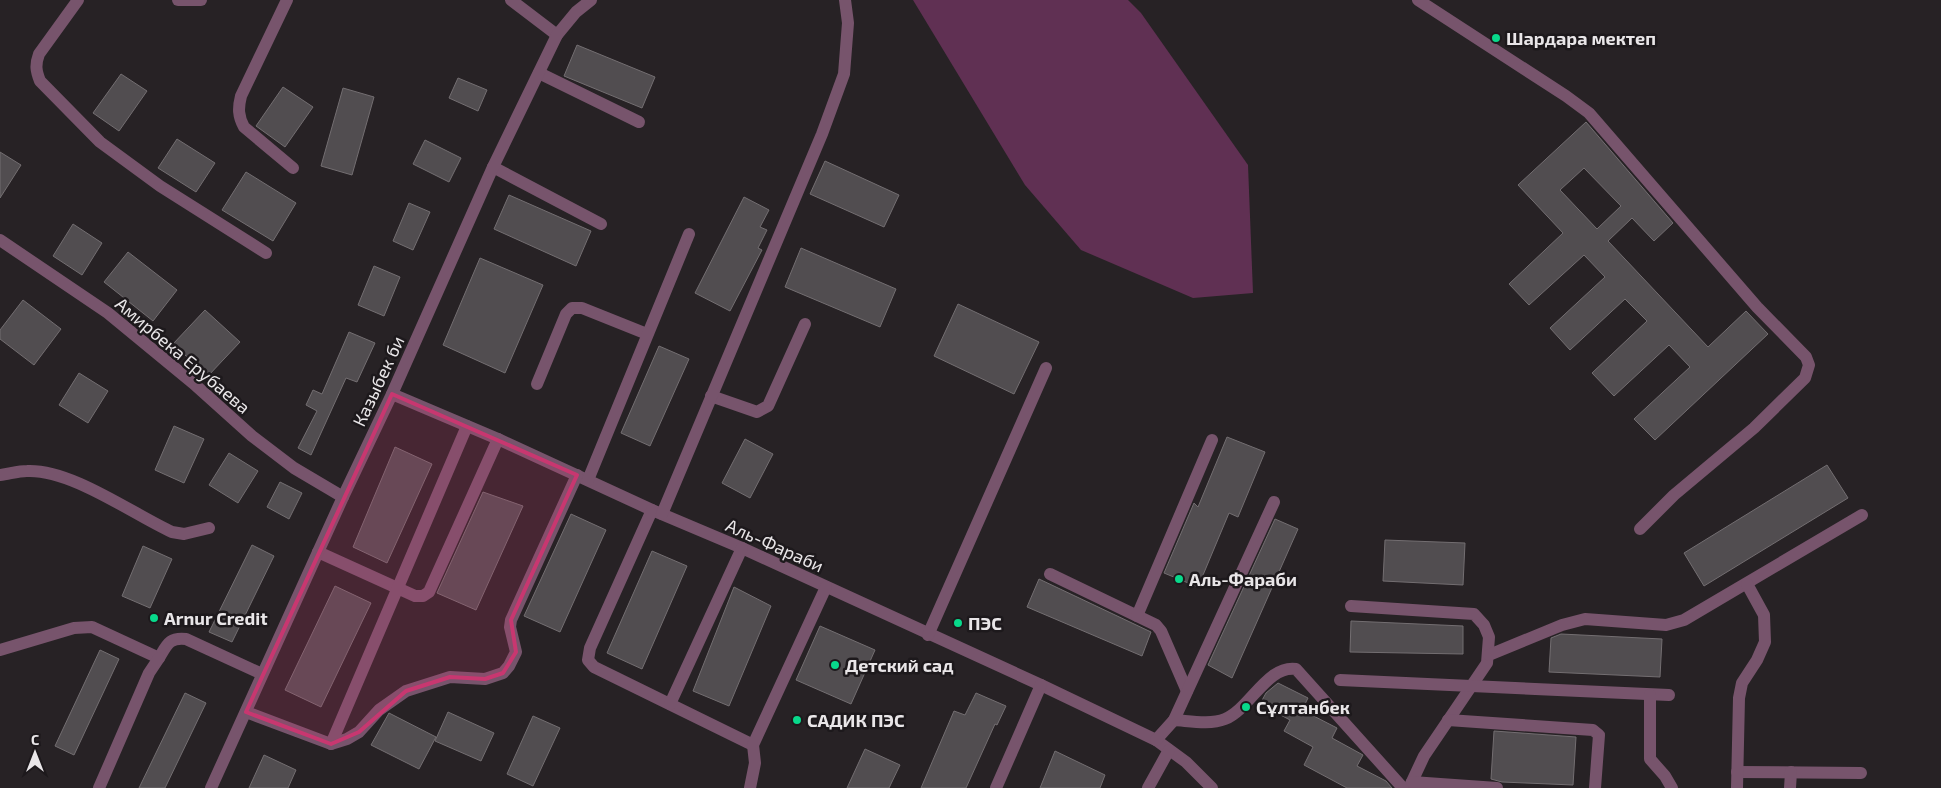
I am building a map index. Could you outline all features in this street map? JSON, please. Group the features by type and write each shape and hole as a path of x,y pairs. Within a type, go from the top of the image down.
{"street":[{"path":"78,0 39,54 36,71 40,81 100,142 160,186 266,253"},
{"path":"178,0 201,0"},
{"path":"287,0 241,96 238,108 240,120 244,127 293,168"},
{"path":"511,0 557,35"},
{"name":"Казыбек би","path":"211,788 343,497 392,394 493,167 557,35 576,12 592,0"},
{"path":"753,745 594,667 588,660 590,648 657,512 711,396 822,134 844,74 848,23 845,0"},
{"path":"1418,0 1566,96 1589,113 1758,307 1806,357 1809,365 1805,378 1754,428 1674,495 1640,529"},
{"path":"539,73 639,122"},
{"path":"493,167 601,224"},
{"path":"246,712 331,744 347,739 359,732 380,710 406,691 450,677 486,680 503,673 516,652 510,627 511,620 582,478 647,334 688,234"},
{"name":"Амирбека Ерубаева","path":"0,240 108,313 193,383 252,436 294,468 343,497"},
{"path":"537,384 566,314 572,308 582,308 647,334"},
{"path":"711,396 757,412 764,410 768,406 805,324"},
{"path":"928,635 1046,368"},
{"name":"Аль-Фараби","path":"392,394 498,439 657,512 742,548 928,635 1041,685 1156,740 1186,762 1212,788"},
{"path":"331,744 467,426"},
{"path":"318,552 415,596 423,596 429,592 498,439"},
{"path":"1137,616 1212,440"},
{"path":"0,475 28,471 64,476 172,532 189,534 209,528"},
{"path":"1156,740 1174,720 1274,502"},
{"path":"1489,655 1562,625 1585,619 1666,625 1684,620 1862,515"},
{"path":"670,704 742,548"},
{"path":"1050,574 1156,624 1161,631 1187,692"},
{"path":"1737,788 1739,698 1742,683 1757,660 1765,642 1764,615 1747,584"},
{"path":"750,788 755,763 753,745 826,587"},
{"path":"1350,606 1474,614 1484,624 1489,637 1487,663 1424,756 1408,786"},
{"path":"0,650 74,628 92,627 159,658"},
{"path":"99,788 149,673 168,644 176,638 186,639 262,674"},
{"path":"1174,720 1203,722 1223,720 1235,714 1279,671 1288,668 1296,669 1408,786 1497,788"},
{"path":"1340,680 1669,695"},
{"path":"996,788 1041,685"},
{"path":"1650,694 1650,760 1665,776 1672,788"},
{"path":"1448,720 1593,730 1599,735 1595,788"},
{"path":"1144,788 1169,750"},
{"path":"1737,772 1861,773"},
{"path":"1790,788 1791,772"}],"highlighted area":[{"path":"392,394 577,475 511,620 516,652 503,673 485,679 450,677 406,691 359,732 331,744 246,712"}],"shaded area":[{"path":"913,0 1128,0 1141,13 1248,165 1253,293 1193,298 1081,250 1025,185"}],"building":[{"path":"577,45 655,77 642,108 564,76"},
{"path":"121,74 147,91 119,131 93,113"},
{"path":"458,78 487,90 478,111 449,98"},
{"path":"283,87 313,107 285,147 256,126"},
{"path":"343,88 374,97 352,175 321,166"},
{"path":"1586,122 1673,223 1654,241 1632,218 1608,241 1708,347 1746,311 1768,334 1655,440 1634,419 1690,367 1669,345 1614,396 1592,373 1647,321 1625,299 1570,350 1550,328 1605,277 1584,255 1529,305 1509,284 1563,233 1518,185","holes":["1584,168 1621,206 1597,229 1560,190"]},
{"path":"177,139 215,163 196,192 158,168"},
{"path":"425,140 461,158 449,182 413,164"},
{"path":"0,152 21,165 0,198"},
{"path":"825,161 899,195 884,227 810,194"},
{"path":"246,172 296,203 273,241 222,210"},
{"path":"509,195 591,231 576,266 494,229"},
{"path":"744,197 769,210 760,227 767,230 758,248 762,250 730,311 695,293"},
{"path":"409,203 430,212 413,250 393,241"},
{"path":"73,224 102,243 82,275 53,256"},
{"path":"801,248 896,289 880,327 785,287"},
{"path":"128,252 177,290 153,321 104,282"},
{"path":"480,258 543,285 505,373 443,345"},
{"path":"374,266 400,277 384,316 358,305"},
{"path":"23,300 61,329 34,365 0,339 0,330"},
{"path":"958,304 1039,342 1014,394 934,356"},
{"path":"205,310 240,342 208,376 173,344"},
{"path":"349,332 375,343 357,382 346,378 311,455 298,448 317,411 306,405 313,390 322,394"},
{"path":"659,346 689,359 650,446 621,433"},
{"path":"79,373 108,391 88,423 59,405"},
{"path":"174,426 204,439 184,483 155,470"},
{"path":"1227,437 1265,452 1238,517 1229,513 1198,587 1164,573 1194,503 1198,507"},
{"path":"745,439 773,454 750,498 722,483"},
{"path":"395,447 432,464 387,563 353,547"},
{"path":"229,453 258,471 238,503 209,485"},
{"path":"1827,465 1848,498 1704,586 1684,553"},
{"path":"280,482 302,493 289,519 267,507"},
{"path":"483,492 523,506 476,610 437,593"},
{"path":"571,514 606,530 560,632 524,616"},
{"path":"1275,519 1298,529 1232,678 1208,665"},
{"path":"1385,540 1465,543 1463,585 1383,581"},
{"path":"252,545 274,556 232,642 209,632"},
{"path":"143,546 172,559 150,608 122,596"},
{"path":"652,551 687,566 642,669 607,653"},
{"path":"1039,579 1151,632 1142,656 1027,607"},
{"path":"335,586 371,603 321,707 285,690"},
{"path":"734,587 771,606 729,706 693,691"},
{"path":"1351,621 1463,626 1463,654 1350,652"},
{"name":"Детский сад","path":"820,626 875,650 851,704 796,680"},
{"path":"1561,634 1662,639 1660,677 1549,672 1551,638"},
{"path":"100,650 119,659 74,755 55,746"},
{"path":"1278,683 1308,698 1302,710 1337,728 1332,738 1363,755 1357,766 1386,781 1392,788 1347,788 1304,765 1313,747 1284,731 1290,720 1260,704 1266,693"},
{"path":"185,693 206,703 165,788 139,788"},
{"path":"976,693 1006,706 997,725 995,724 966,788 921,788 954,711 965,715"},
{"path":"448,712 494,733 481,761 435,741"},
{"path":"389,713 436,737 419,769 371,745"},
{"path":"533,716 560,728 533,786 507,774"},
{"path":"1494,731 1576,737 1573,785 1502,782 1491,779"},
{"path":"865,749 900,765 889,788 847,788"},
{"path":"1055,751 1105,775 1100,788 1040,788"},
{"path":"264,755 296,770 288,788 249,788"}],"place":[{"name":"Шардара мектеп","path":"1496,38"},
{"name":"Аль-Фараби","path":"1179,579"},
{"name":"Arnur Credit","path":"154,618"},
{"name":"ПЭС","path":"958,623"},
{"name":"Детский сад","path":"835,665"},
{"name":"Сұлтанбек","path":"1246,707"},
{"name":"САДИК ПЭС","path":"797,720"}]}
